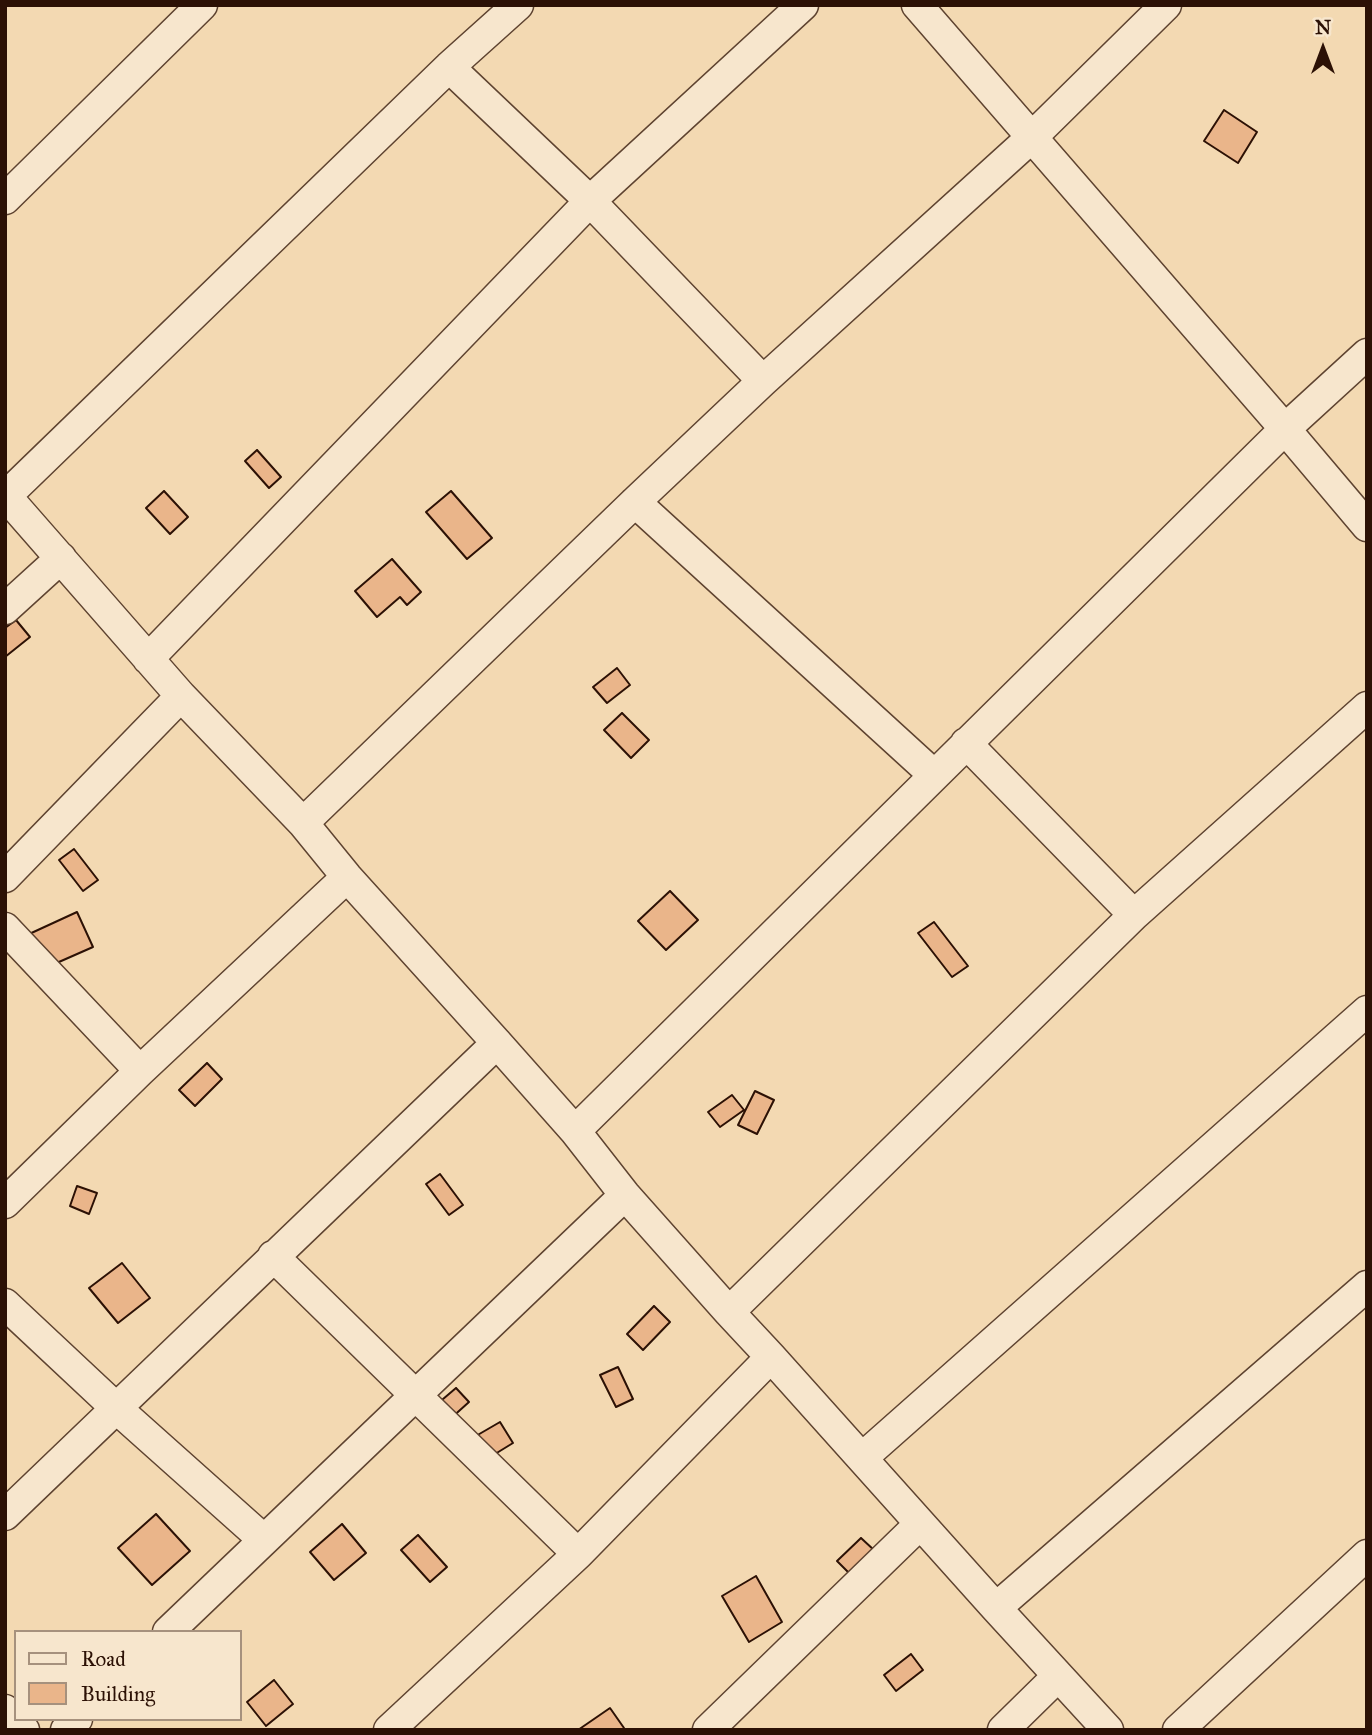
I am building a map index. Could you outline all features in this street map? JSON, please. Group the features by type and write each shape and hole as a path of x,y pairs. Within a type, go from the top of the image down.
{"street":[{"path":"5,199 202,5"},
{"path":"518,5 449,67 6,496 181,696 303,823 347,877 575,1131 625,1195 729,1312 1108,1730"},
{"path":"148,659 590,201 803,5"},
{"path":"917,5 1367,526"},
{"path":"303,823 635,502 1031,138 1166,5"},
{"path":"449,67 590,201 763,382"},
{"path":"575,1131 1285,429 1367,355"},
{"path":"635,502 934,775"},
{"path":"5,609 61,558"},
{"path":"5,877 181,696"},
{"path":"729,1312 1134,915 1367,707"},
{"path":"966,743 1134,915"},
{"path":"5,1203 140,1071 347,877"},
{"path":"5,928 140,1071"},
{"path":"862,1458 1367,1011"},
{"path":"5,1515 497,1043"},
{"path":"170,1630 625,1195"},
{"path":"273,1256 578,1554"},
{"path":"996,1608 1367,1286"},
{"path":"5,1304 115,1408 264,1540"},
{"path":"398,1727 578,1554 771,1357"},
{"path":"708,1730 920,1524"},
{"path":"1178,1730 1367,1555"},
{"path":"1003,1730 1058,1676"}],"building":[{"path":"1224,110 1257,132 1238,163 1204,141"},
{"path":"257,450 281,477 269,488 245,461"},
{"path":"164,491 188,517 170,534 146,508"},
{"path":"451,491 492,538 467,559 426,512"},
{"path":"392,559 421,592 407,605 400,597 377,617 355,591"},
{"path":"16,620 30,637 5,657 5,628"},
{"path":"617,668 630,685 607,703 593,687"},
{"path":"622,713 649,740 631,758 604,730"},
{"path":"74,849 98,880 83,891 59,860"},
{"path":"670,891 698,920 666,950 638,921"},
{"path":"77,912 93,947 43,969 27,935"},
{"path":"934,922 968,966 952,977 918,933"},
{"path":"207,1063 222,1079 195,1106 179,1090"},
{"path":"755,1091 774,1100 757,1134 738,1125"},
{"path":"732,1095 744,1110 720,1127 708,1112"},
{"path":"440,1174 463,1205 449,1215 426,1184"},
{"path":"77,1186 97,1193 89,1214 70,1206"},
{"path":"122,1263 150,1298 118,1323 89,1288"},
{"path":"654,1306 670,1322 643,1350 627,1334"},
{"path":"618,1367 633,1399 616,1407 600,1375"},
{"path":"456,1388 469,1402 449,1420 436,1405"},
{"path":"500,1422 513,1443 482,1462 469,1440"},
{"path":"156,1514 190,1551 152,1585 118,1548"},
{"path":"342,1524 366,1553 334,1580 310,1552"},
{"path":"418,1535 447,1567 430,1582 401,1550"},
{"path":"861,1538 875,1551 851,1575 837,1561"},
{"path":"756,1576 782,1622 749,1642 722,1596"},
{"path":"911,1654 923,1670 896,1691 884,1675"},
{"path":"274,1680 293,1704 266,1726 247,1702"},
{"path":"610,1708 624,1728 578,1730"}]}
